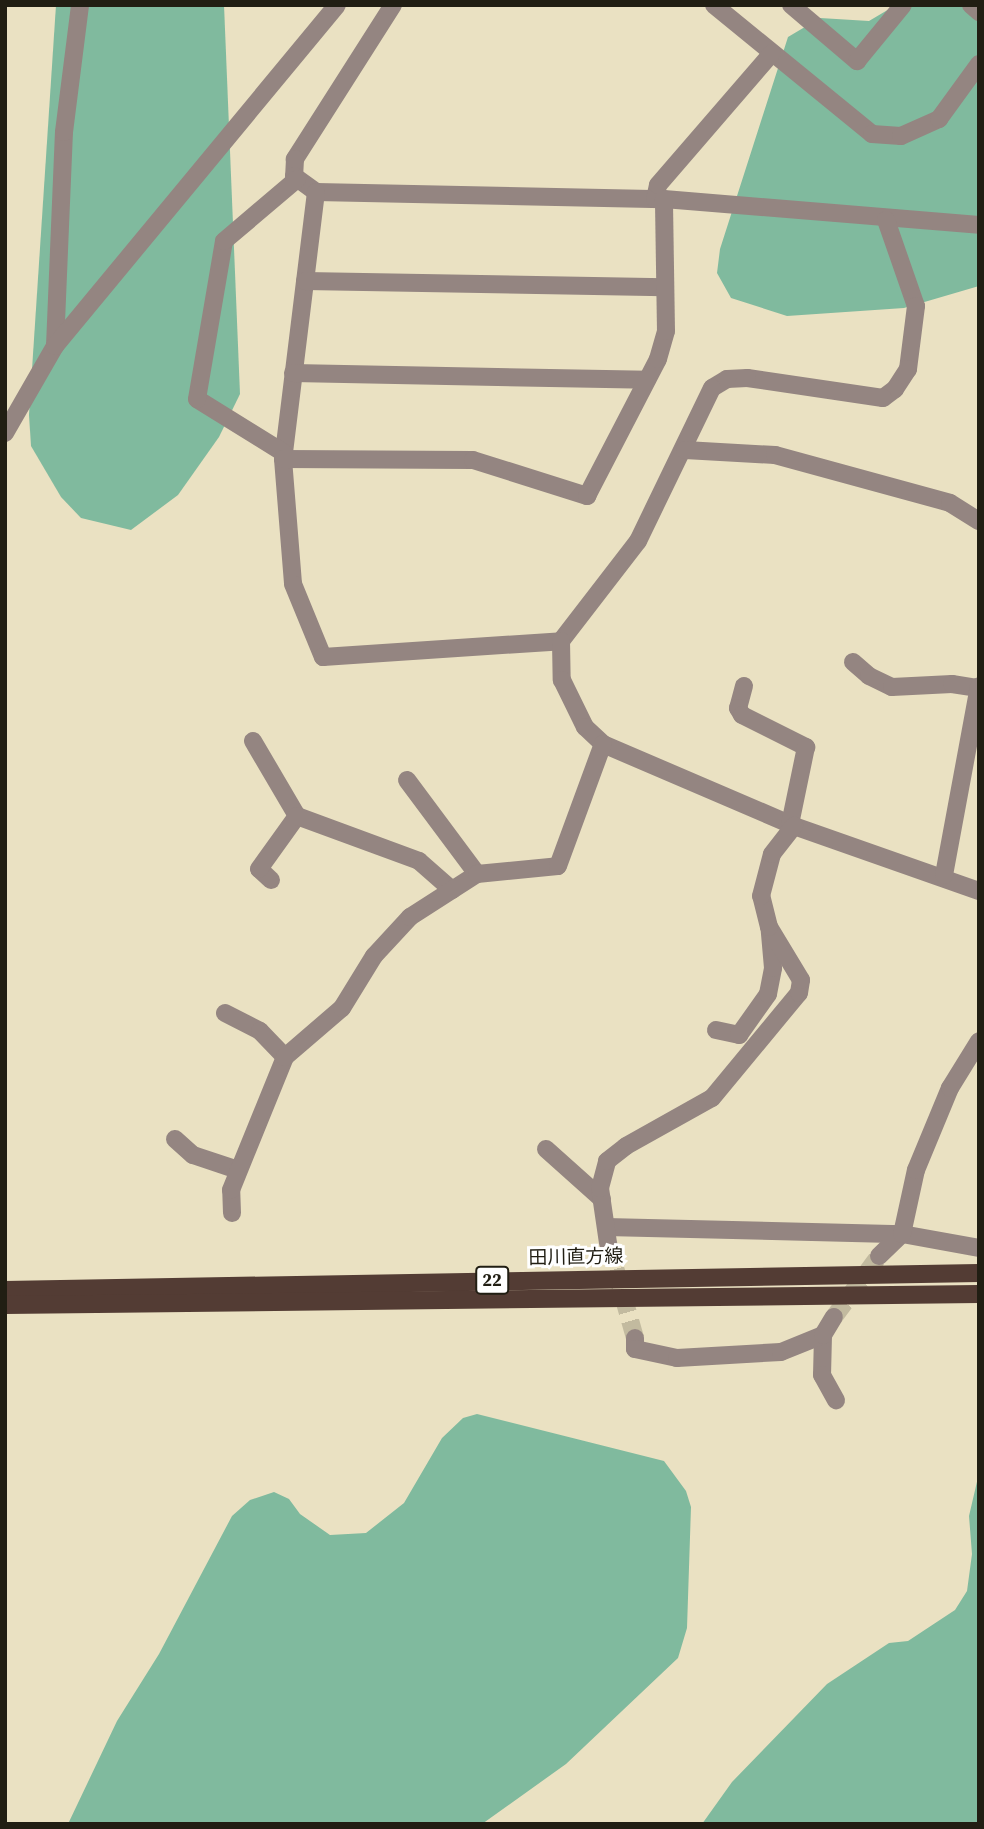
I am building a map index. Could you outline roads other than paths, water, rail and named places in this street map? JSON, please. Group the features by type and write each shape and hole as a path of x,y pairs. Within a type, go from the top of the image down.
{"main road":[{"name":"田川直方線","path":"5,1290 979,1273"},
{"name":"田川直方線","path":"5,1306 979,1294"}],"street":[{"path":"55,346 64,132 80,5"},
{"path":"5,433 55,346 337,5"},
{"path":"393,5 295,159 298,179 316,192 660,199 886,220 979,225"},
{"path":"715,5 872,134 901,136 939,119 979,64"},
{"path":"791,5 856,61 903,5"},
{"path":"971,5 979,12"},
{"path":"298,179 224,241 197,400 283,456 473,460 587,496 647,380 666,331 658,185 772,53"},
{"path":"316,192 283,456 293,583 323,657 561,642"},
{"path":"886,220 916,306 908,369 895,389 883,397 747,378 727,379 712,388 685,450 638,541 561,642 562,680 584,727 603,744 792,825 944,875 979,891"},
{"path":"305,281 665,287"},
{"path":"293,373 647,380"},
{"path":"685,450 775,455 950,503 979,521"},
{"path":"853,662 869,676 892,687 952,684 978,687 944,875"},
{"path":"716,1030 739,1035 768,994 773,968 769,927 761,896 772,854 792,825 806,747 742,715 738,708 744,686"},
{"path":"253,741 297,816 419,861 453,890"},
{"path":"232,1213 230,1190 285,1057 342,1008 374,956 410,917 477,874 558,866 603,744"},
{"path":"407,780 477,874"},
{"path":"271,880 259,869 297,816"},
{"path":"769,927 802,980 799,993 712,1098 626,1146 607,1161 602,1199 607,1235 902,1234 979,1248"},
{"path":"225,1013 260,1031 285,1057"},
{"path":"879,1256 902,1234 916,1170 950,1088 979,1041"},
{"path":"175,1139 193,1155 238,1170"},
{"path":"546,1149 602,1199"},
{"path":"834,1317 823,1335 822,1375 836,1400"},
{"path":"635,1338 635,1349 677,1358 782,1352 823,1335"}],"tunnel":[{"path":"608,1243 635,1338"},
{"path":"834,1317 879,1256"}]}
